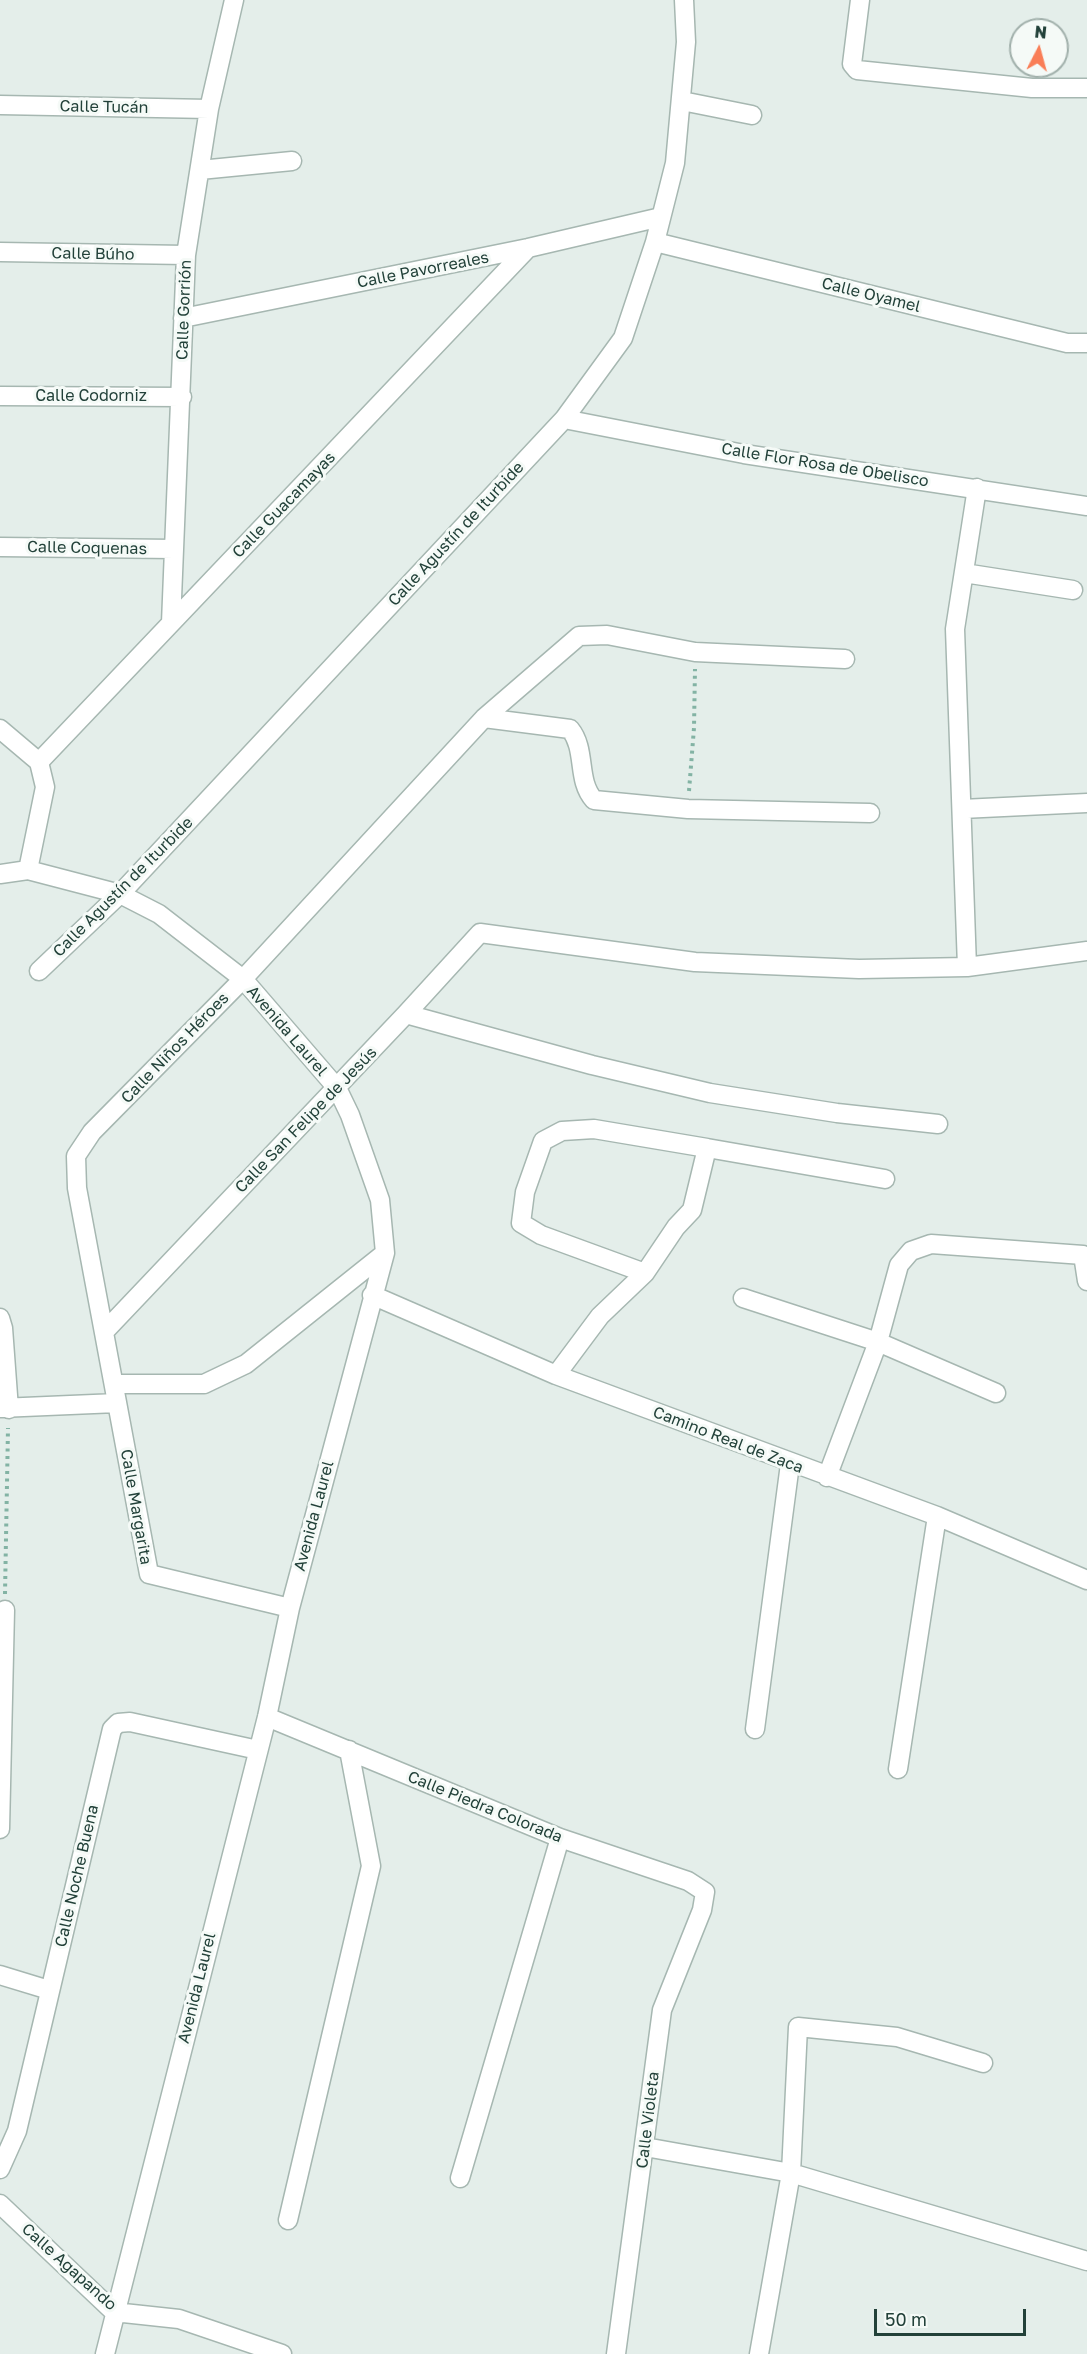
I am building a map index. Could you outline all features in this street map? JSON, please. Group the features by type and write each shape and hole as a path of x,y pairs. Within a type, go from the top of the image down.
{"street":[{"name":"Calle Gorrión","path":"171,623 186,255 209,109 234,0"},
{"name":"Calle Agustín de Iturbide","path":"39,971 120,894 564,419 623,338 655,242 675,163 686,42 684,0"},
{"path":"860,0 852,64 857,70 1032,88 1087,88"},
{"path":"682,101 752,115"},
{"name":"Calle Tucán","path":"0,105 209,109"},
{"path":"200,170 292,161"},
{"name":"Calle Pavorreales","path":"183,318 528,248 661,217"},
{"name":"Calle Oyamel","path":"655,242 1067,343 1087,343"},
{"name":"Calle Guacamayas","path":"39,762 528,248"},
{"name":"Calle Búho","path":"0,252 186,255"},
{"name":"Calle Codorniz","path":"0,396 182,397"},
{"name":"Calle Flor Rosa de Obelisco","path":"564,419 744,454 1087,506"},
{"path":"976,488 955,629 968,967 1087,951 1087,959"},
{"name":"Calle Coquenas","path":"0,547 174,549"},
{"path":"964,573 1073,590"},
{"name":"Calle Niños Héroes","path":"117,1403 77,1188 76,1156 92,1132 243,979 484,718 579,636 607,635 695,652"},
{"path":"695,652 845,659"},
{"path":"484,718 570,729 578,740 586,790 594,800 688,809 870,813"},
{"path":"0,729 39,762 45,787 28,870"},
{"path":"962,808 1087,803"},
{"name":"Avenida Laurel","path":"0,874 28,870 120,894 159,914 243,979 337,1088 350,1115 380,1200 385,1253 290,1608 267,1717 105,2354"},
{"name":"Calle San Felipe de Jesús","path":"104,1332 337,1088 480,933 695,962 859,969 968,967"},
{"path":"406,1014 592,1065 710,1093 837,1113 938,1124"},
{"path":"645,1273 541,1235 521,1223 525,1192 543,1140 561,1131 594,1129 885,1179"},
{"path":"556,1375 600,1316 645,1273 675,1227 692,1210 707,1148"},
{"path":"827,1477 878,1342 899,1265 911,1251 931,1244 1083,1255 1087,1281"},
{"path":"114,1384 204,1384 215,1379 246,1364 385,1253"},
{"name":"Camino Real de Zaca","path":"372,1295 556,1375 790,1464 937,1516 1087,1580"},
{"path":"743,1298 878,1342 996,1393"},
{"path":"0,1318 3,1328 4,1409 117,1403"},
{"name":"Calle Margarita","path":"117,1403 148,1574 290,1608"},
{"path":"754,1729 790,1464"},
{"path":"898,1769 937,1516"},
{"path":"0,1829 5,1610"},
{"name":"Calle Piedra Colorada","path":"267,1717 560,1838 688,1881 705,1892"},
{"name":"Calle Noche Buena","path":"0,2169 8,2129 49,1990 112,1729 118,1723 130,1722 258,1750"},
{"path":"288,2220 371,1866 349,1750"},
{"path":"459,2178 560,1838"},
{"name":"Calle Violeta","path":"616,2354 662,2010 702,1910 705,1892"},
{"path":"0,1975 49,1990"},
{"path":"759,2354 791,2173 798,2027 897,2037 983,2063"},
{"path":"645,2147 791,2173 1087,2261"},
{"name":"Calle Agapando","path":"0,2204 114,2312 179,2319 257,2349 282,2354"}],"path":[{"path":"688,809 694,728 695,652"},
{"path":"4,1409 5,1610"}]}
